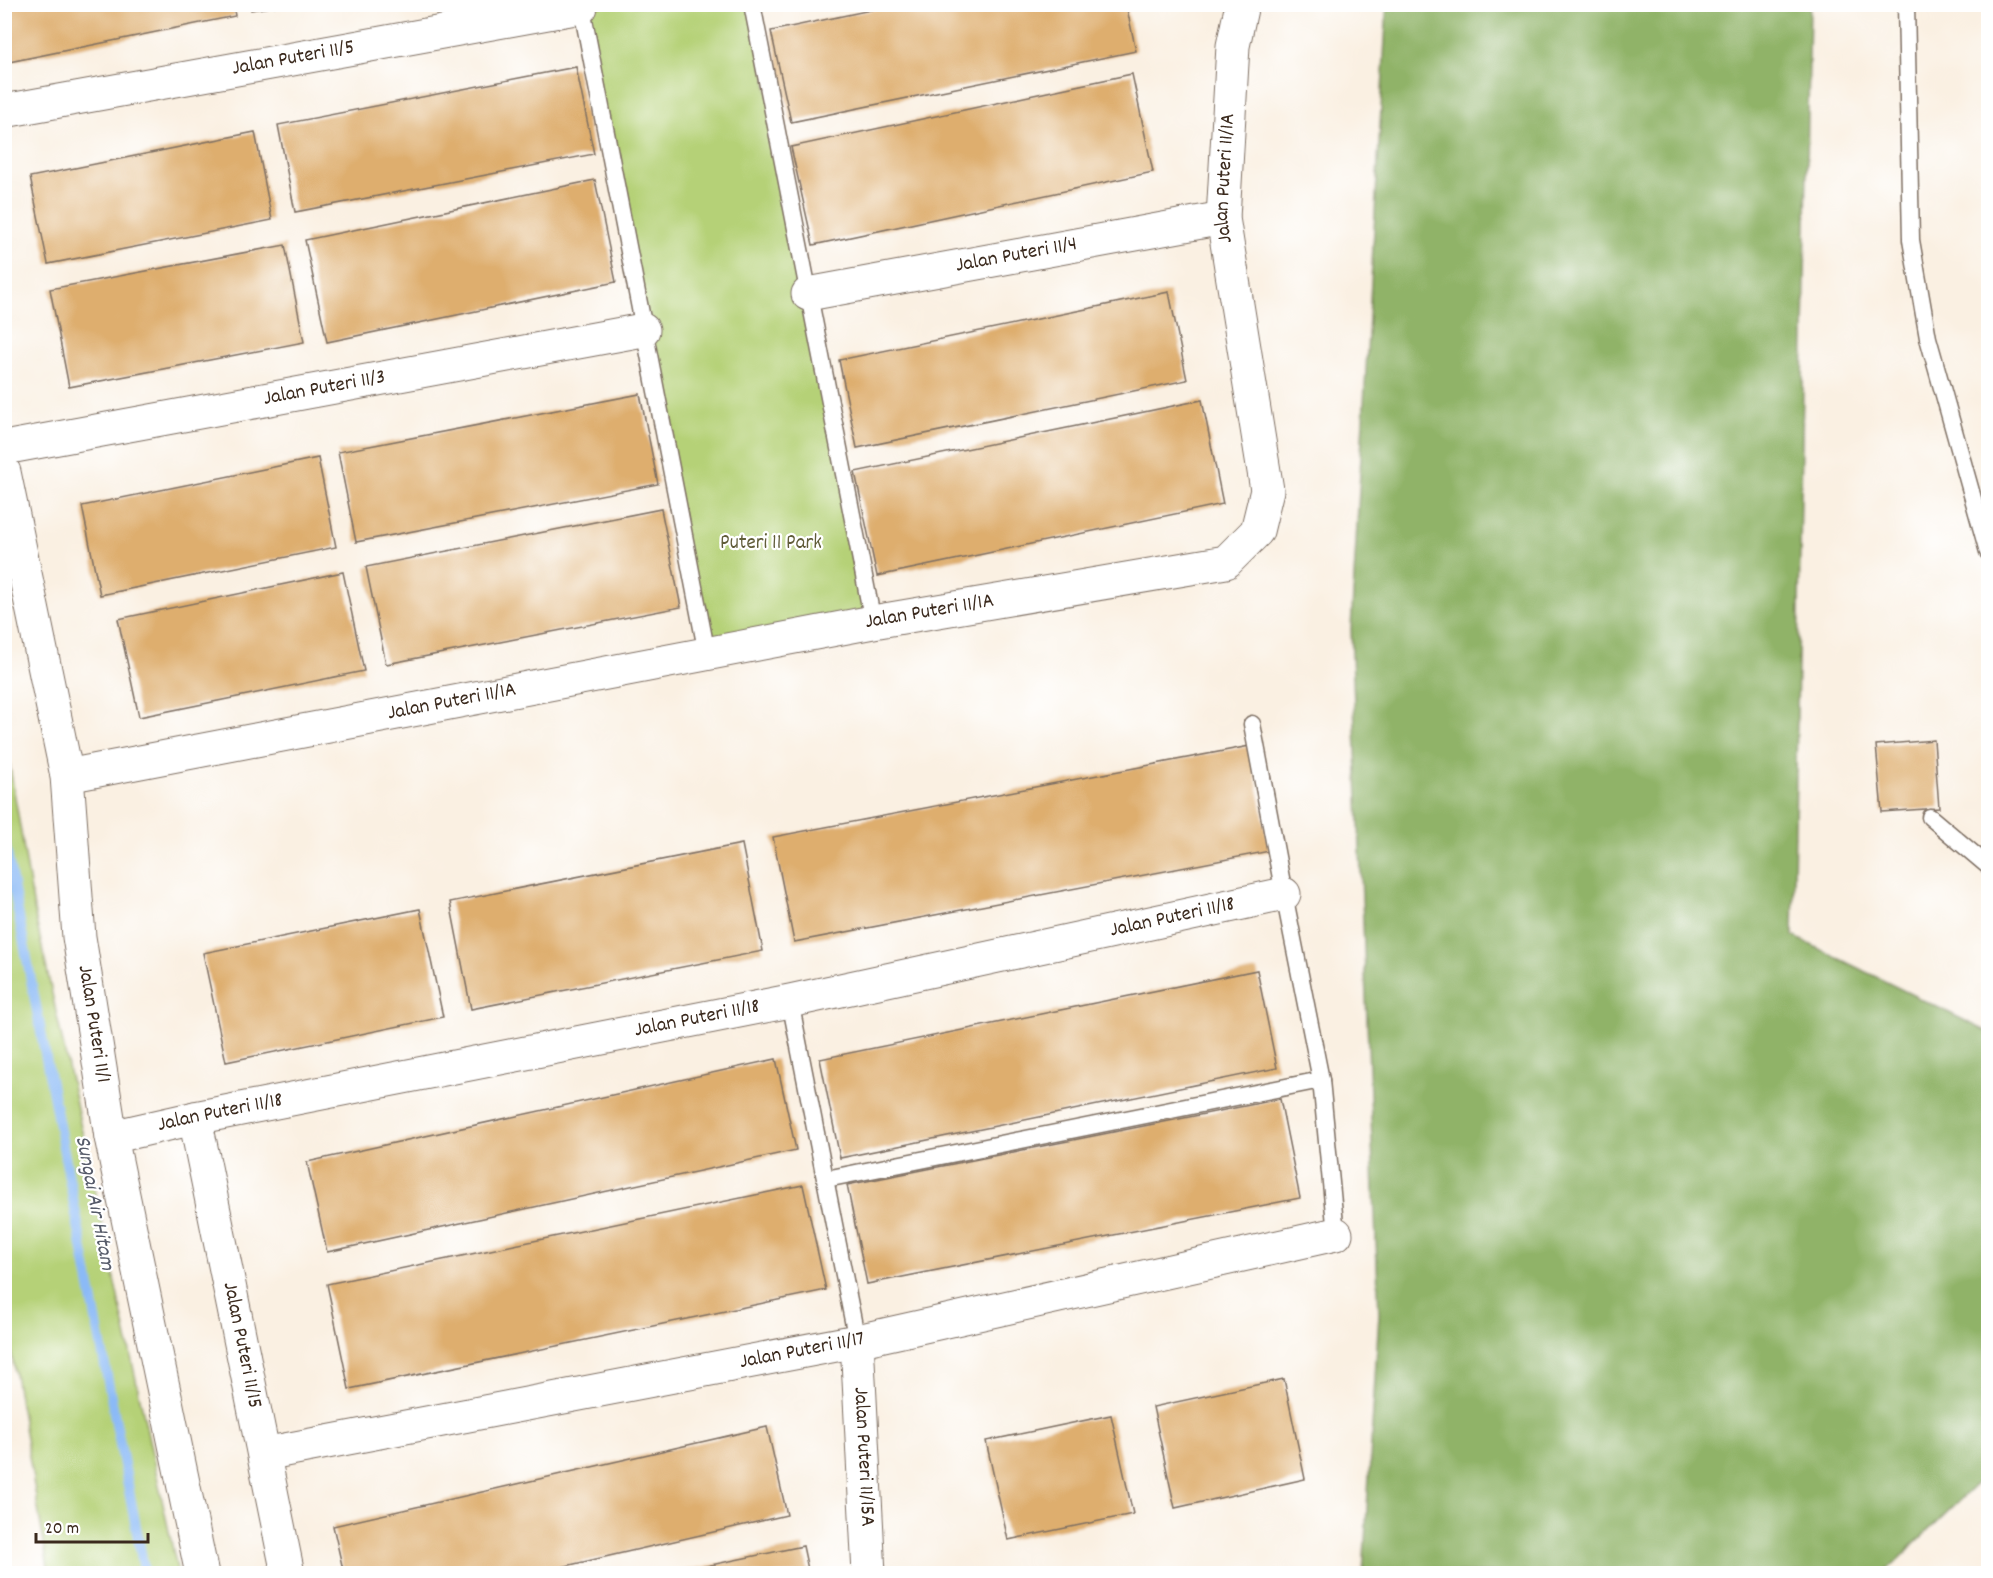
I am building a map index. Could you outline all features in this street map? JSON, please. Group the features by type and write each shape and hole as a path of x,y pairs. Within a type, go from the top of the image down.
{"street":[{"name":"Jalan Puteri 11/1A","path":"67,776 873,622 1226,562 1257,531 1267,490 1223,218 1233,46 1242,4"},
{"name":"Jalan Puteri 11/5","path":"4,111 581,6"},
{"name":"Jalan Puteri 11/4","path":"808,294 1223,218"},
{"name":"Jalan Puteri 11/3","path":"4,448 644,330"},
{"name":"Jalan Puteri 11/1","path":"4,472 67,776 79,937 111,1137 202,1574"},
{"name":"Jalan Puteri 11/18","path":"111,1137 195,1118 790,1001 1284,894"},
{"name":"Jalan Puteri 11/15","path":"195,1118 288,1574"},
{"name":"Jalan Puteri 11/17","path":"264,1454 857,1341 1336,1234"},
{"name":"Jalan Puteri 11/15A","path":"857,1341 868,1574"}],"lane":[{"path":"752,4 873,622"},
{"path":"1906,4 1911,240 1928,338 1989,552"},
{"path":"581,6 707,654"},
{"path":"1252,724 1322,1080 1336,1234"},
{"path":"1930,817 1989,866"},
{"path":"790,1001 857,1341"},
{"path":"826,1179 1322,1080"}],"green space":[{"name":"Puteri 11 Park","path":"581,5 751,5 873,622 707,654"},
{"path":"1387,5 1810,5 1793,936 1988,1032 1988,1473 1884,1573 1363,1573 1379,1314 1351,629"},
{"path":"5,738 35,915 178,1573 49,1573 4,1310"}],"building":[{"path":"4,4 233,4 235,16 4,63"},
{"path":"899,4 1126,4 1136,51 791,122 771,31"},
{"path":"250,5 277,5 277,6 251,10"},
{"path":"576,67 594,154 295,212 278,125"},
{"path":"1132,74 1153,172 813,245 791,147"},
{"path":"255,132 272,220 48,264 30,177"},
{"path":"595,180 616,282 327,342 305,240"},
{"path":"285,245 304,342 69,387 50,289"},
{"path":"1169,292 1187,380 857,448 839,360"},
{"path":"640,394 658,484 356,542 338,452"},
{"path":"1202,400 1223,504 877,576 855,472"},
{"path":"318,458 336,547 100,595 82,506"},
{"path":"661,509 681,607 386,664 366,567"},
{"path":"343,572 364,671 139,717 118,619"},
{"path":"1934,740 1939,808 1882,812 1876,745"},
{"path":"1250,746 1270,851 794,942 773,837"},
{"path":"742,844 763,951 471,1009 450,902"},
{"path":"420,909 443,1017 226,1062 203,953"},
{"path":"1257,970 1277,1068 840,1158 820,1059"},
{"path":"776,1059 796,1150 327,1252 307,1162"},
{"path":"1280,1099 1300,1198 867,1284 847,1185"},
{"path":"803,1185 826,1290 349,1389 327,1284"},
{"path":"1284,1379 1305,1479 1175,1508 1153,1407"},
{"path":"1111,1415 1133,1514 1008,1540 986,1441"},
{"path":"767,1427 787,1515 531,1574 344,1574 333,1526"},
{"path":"803,1546 809,1574 678,1574 677,1572"}],"waterway":[{"name":"Sungai Air Hitam","path":"4,839 145,1574"}]}
